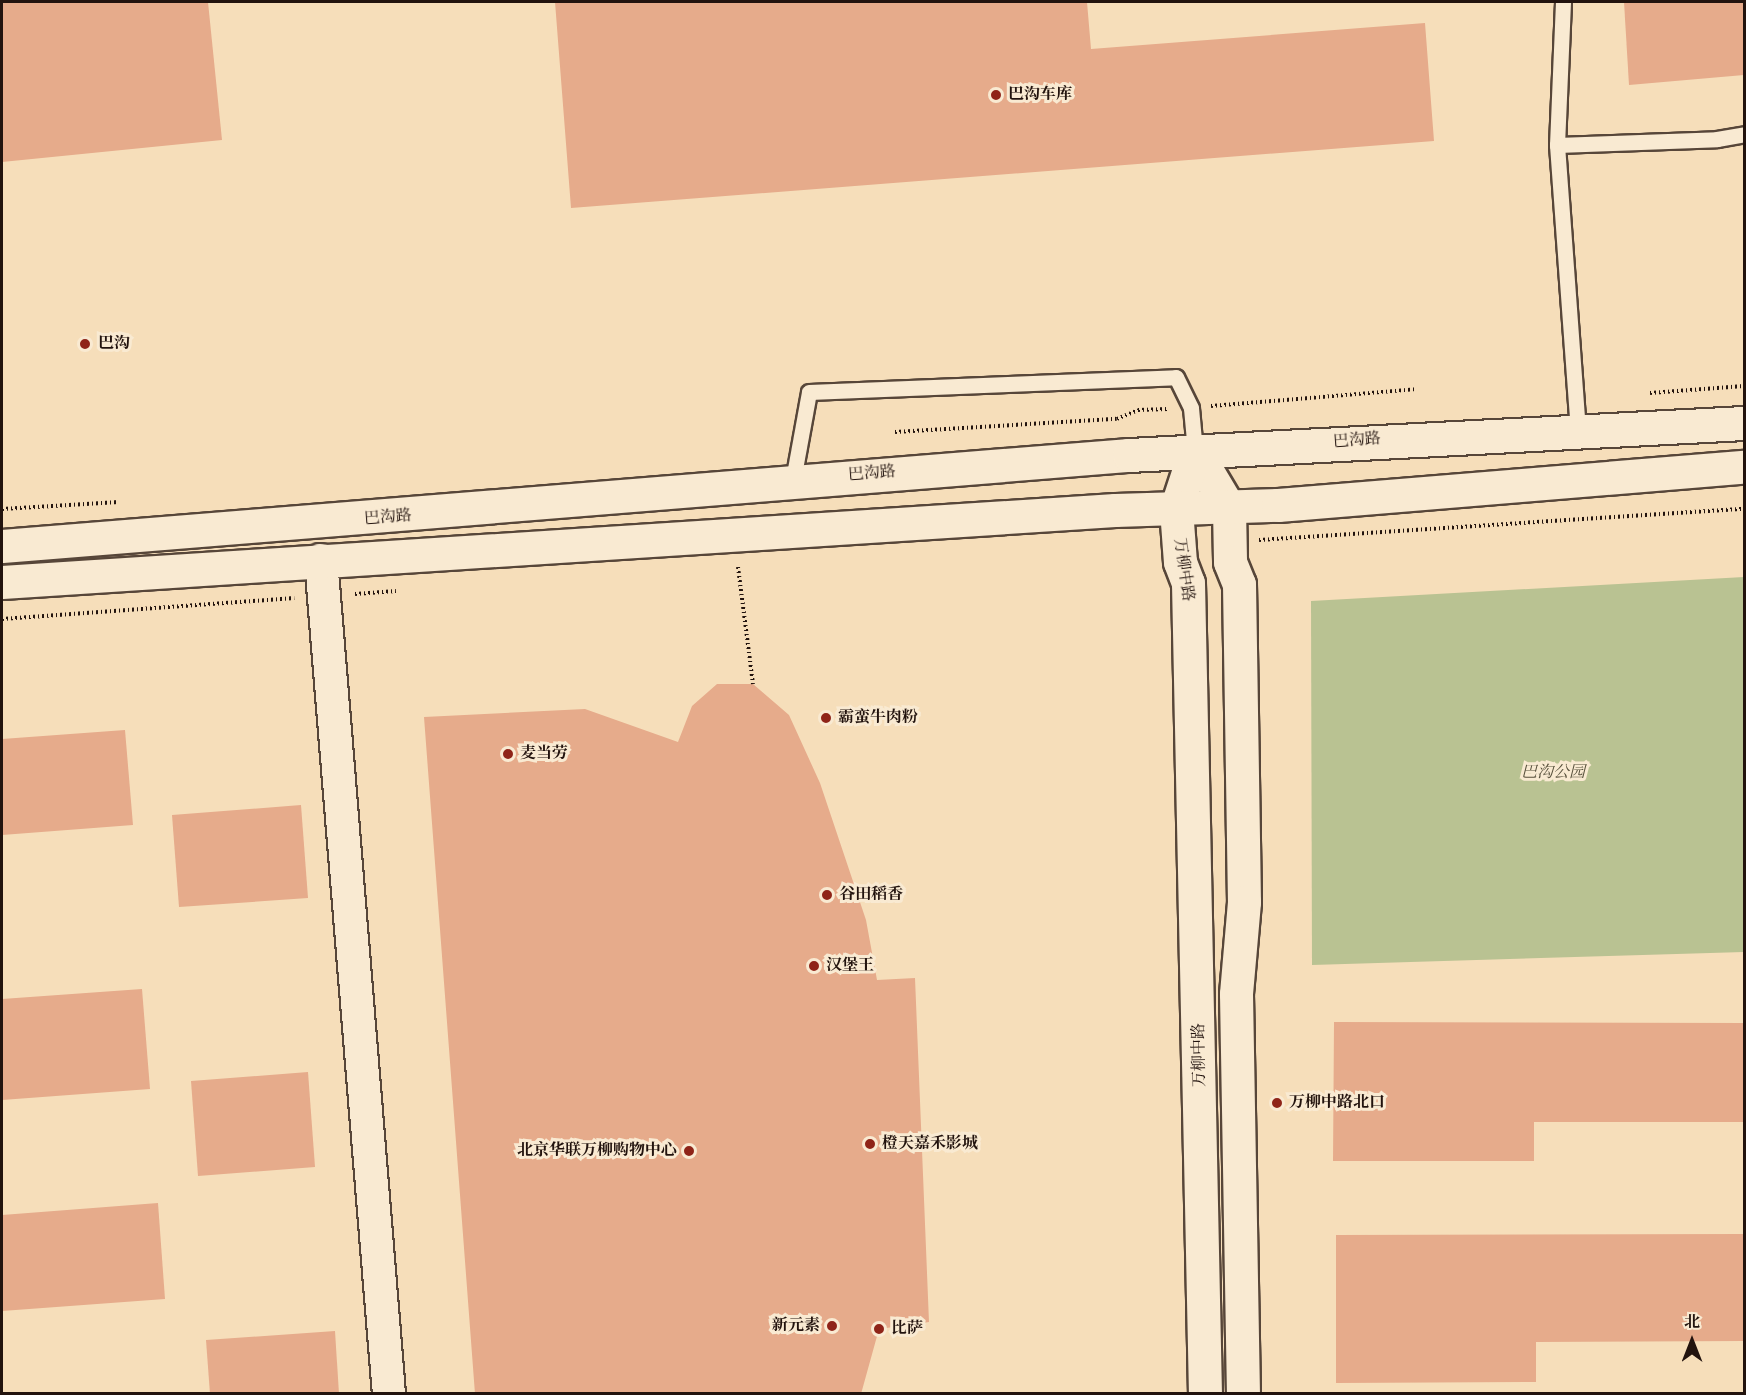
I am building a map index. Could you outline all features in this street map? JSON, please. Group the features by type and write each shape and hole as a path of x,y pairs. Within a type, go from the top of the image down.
{"main road":[{"name":"巴沟路","path":"2,546 413,516 794,480 1195,451 1744,423"},
{"path":"1195,451 1229,508 1230,562 1239,584 1244,902 1236,994 1243,1394"},
{"name":"万柳中路","path":"1195,451 1176,509 1180,562 1188,583 1206,1394"},
{"path":"2,582 321,560 1176,509 1229,508 1744,466"}],"street":[{"path":"321,560 389,1394"}],"lane":[{"path":"1563,2 1557,145 1578,430"},
{"path":"1557,145 1718,139 1744,134"},
{"path":"794,480 809,392 1176,377 1191,408 1195,451"}],"path":[{"path":"895,432 1118,419 1138,410 1191,408 1416,389"},
{"path":"1230,540 1744,509"},
{"path":"726,568 750,566"},
{"path":"738,567 753,684"},
{"path":"2,619 406,591"}],"green space":[{"name":"巴沟公园","path":"1744,577 1744,952 1312,965 1311,601"}],"building":[{"path":"2,2 208,2 222,140 2,162"},
{"name":"巴沟车库","path":"555,2 1087,2 1091,49 1425,23 1434,141 571,208"},
{"path":"1624,2 1744,2 1744,75 1629,85"},
{"name":"北京华联万柳购物中心","path":"717,684 753,684 789,715 820,783 866,920 877,980 915,978 929,1322 879,1329 861,1394 475,1394 424,717 585,709 678,742 692,706"},
{"path":"125,730 133,825 2,835 2,739"},
{"path":"301,805 308,898 179,907 172,815"},
{"path":"142,989 150,1089 2,1100 2,999"},
{"path":"1334,1022 1744,1023 1744,1122 1534,1122 1534,1161 1333,1161"},
{"path":"308,1072 315,1167 198,1176 191,1081"},
{"path":"158,1203 165,1299 2,1311 2,1215"},
{"path":"1744,1234 1744,1341 1536,1342 1536,1382 1336,1383 1336,1235"},
{"path":"335,1331 339,1394 210,1394 206,1340"}],"place":[{"name":"巴沟车库","path":"996,95"},
{"name":"巴沟","path":"85,344"},
{"name":"霸蛮牛肉粉","path":"826,718"},
{"name":"麦当劳","path":"508,754"},
{"name":"谷田稻香","path":"827,895"},
{"name":"汉堡王","path":"814,966"},
{"name":"万柳中路北口","path":"1277,1103"},
{"name":"橙天嘉禾影城","path":"870,1144"},
{"name":"北京华联万柳购物中心","path":"689,1151"},
{"name":"新元素","path":"832,1326"},
{"name":"比萨","path":"879,1329"}]}
